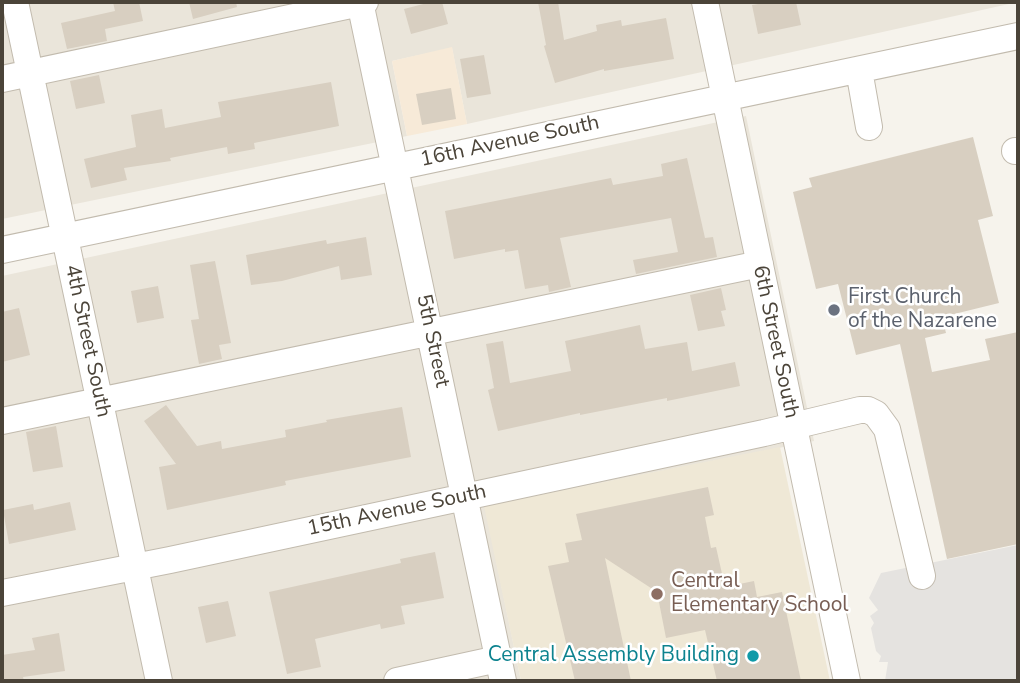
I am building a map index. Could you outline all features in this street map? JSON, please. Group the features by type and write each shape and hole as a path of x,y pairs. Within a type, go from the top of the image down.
{"street":[{"name":"4th Street South","path":"15,2 159,681"},
{"path":"2,79 362,2"},
{"name":"5th Street","path":"362,2 501,670"},
{"name":"6th Street South","path":"705,2 847,681"},
{"name":"16th Avenue South","path":"2,250 1018,36"},
{"path":"859,69 869,127"},
{"path":"2,421 760,264"},
{"name":"15th Avenue South","path":"2,593 464,497 860,410 868,410 883,421 891,439 922,576"},
{"path":"397,681 501,670"}],"shaded area":[{"path":"2,2 1018,2 467,124 452,48 392,61 407,136 2,219"},
{"path":"452,47 467,124 407,136 392,61"},
{"path":"746,116 814,441 485,506 521,681 2,681 2,276"},
{"name":"Central Elementary School","path":"780,447 830,681 521,681 484,506"},
{"path":"1018,545 1018,681 885,681 888,662 879,662 881,656 876,651 871,628 874,623 870,616 878,610 869,598 881,573"}],"building":[{"path":"113,2 139,2 143,21 105,29 107,41 67,49 61,23 115,11"},
{"path":"189,2 236,2 237,7 193,19"},
{"path":"442,2 448,24 411,34 404,9"},
{"path":"538,2 558,2 564,40 597,31 596,25 621,20 622,26 666,18 674,59 604,69 555,83 544,46 546,45"},
{"path":"796,2 801,25 758,34 752,5"},
{"path":"484,55 491,94 467,98 460,59"},
{"path":"99,75 105,103 76,109 70,81"},
{"path":"331,82 339,126 254,143 255,149 228,154 227,147 170,158 171,161 124,168 127,180 91,188 84,159 136,147 131,115 162,109 165,128 221,117 218,102"},
{"path":"451,88 456,119 422,125 416,94"},
{"path":"973,137 993,216 978,220 999,303 942,317 946,333 925,338 932,372 990,360 985,339 1018,332 1018,544 947,559 900,344 856,355 838,284 816,289 793,192 812,187 809,178"},
{"path":"687,158 705,238 713,237 717,257 636,274 633,260 678,252 671,218 560,238 571,287 549,292 548,285 525,289 518,250 505,252 505,249 454,259 445,211 611,178 613,185 663,176 661,164"},
{"path":"366,237 372,275 341,280 339,266 282,281 251,285 246,255 326,240 327,244"},
{"path":"215,261 231,343 219,345 222,359 199,364 191,320 199,319 190,265"},
{"path":"158,286 164,318 137,323 131,291"},
{"path":"721,288 726,310 721,311 725,326 698,331 690,295"},
{"path":"19,308 30,355 2,362 2,312"},
{"path":"640,325 645,349 687,342 692,371 735,362 740,386 667,401 667,398 580,413 498,431 488,390 494,388 486,344 503,341 510,383 571,371 565,341"},
{"path":"166,405 197,446 221,441 222,449 286,437 285,430 327,422 326,420 402,407 411,457 285,481 286,485 167,510 159,467 176,464 144,421"},
{"path":"56,426 63,467 33,472 26,432"},
{"path":"708,487 714,515 705,517 711,548 716,547 725,587 754,581 757,597 782,592 801,681 717,681 705,630 666,638 657,592 605,558 631,681 575,681 548,566 569,562 565,543 582,540 576,514"},
{"path":"70,502 76,530 9,544 3,510 33,504 34,510"},
{"path":"435,552 444,598 401,606 405,624 381,629 380,624 315,639 321,667 287,674 269,592 401,563 400,559"},
{"path":"228,601 236,636 206,643 198,607"},
{"path":"59,633 65,671 23,677 24,681 2,681 2,655 35,650 32,638"}],"place":[{"name":"First Church of the Nazarene","path":"834,310"},
{"name":"Central Elementary School","path":"657,594"},
{"name":"Central Assembly Building","path":"753,656"}]}
